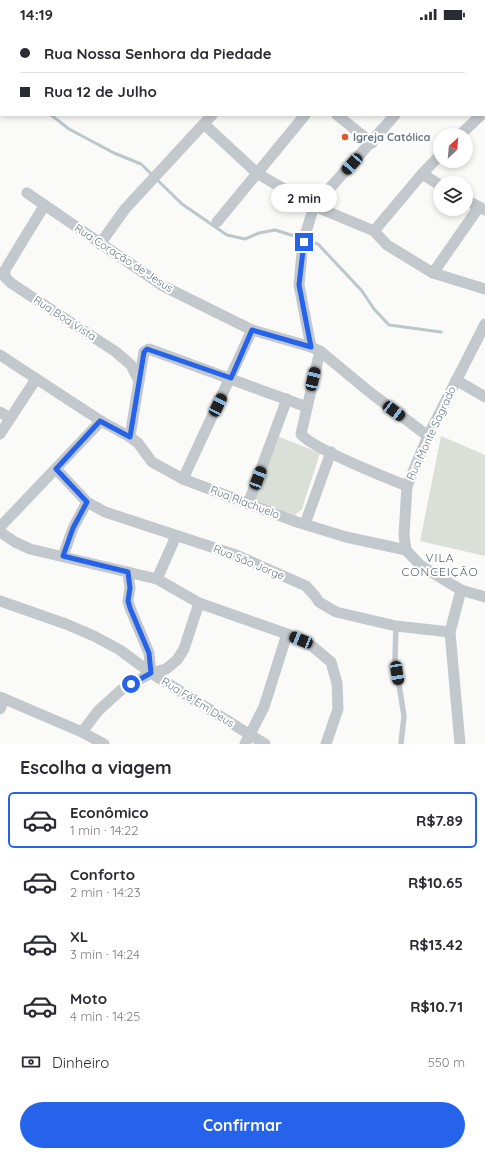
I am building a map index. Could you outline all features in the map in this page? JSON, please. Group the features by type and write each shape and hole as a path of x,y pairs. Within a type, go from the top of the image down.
{"street":[{"path":"100,244 124,209 211,116"},
{"path":"217,222 304,116"},
{"path":"339,116 372,142"},
{"path":"394,116 314,206 305,238 299,285 315,349 302,434 308,441 407,486"},
{"path":"467,128 480,116"},
{"path":"204,124 258,174 314,206 374,231 387,245 433,273 485,289"},
{"path":"374,231 433,162"},
{"path":"422,174 433,180"},
{"name":"Rua Coração de Jesus","path":"27,193 163,286 252,330 315,349 428,436"},
{"path":"433,273 482,208 473,204"},
{"name":"Rua Boa Vista","path":"44,206 5,270 5,277 11,283 124,358 135,372 139,381"},
{"name":"Rua Monte Sagrado","path":"406,550 404,535 407,486 428,436 485,324"},
{"path":"183,479 252,330"},
{"path":"130,437 144,352 149,349 307,407"},
{"name":"Rua Riachuelo","path":"0,355 100,421 130,437 138,443 152,462 183,479 305,524 346,537 406,550"},
{"path":"0,434 36,378"},
{"path":"456,380 485,398"},
{"path":"248,504 287,399"},
{"path":"0,412 10,418"},
{"path":"0,527 100,421"},
{"path":"305,524 331,452"},
{"name":"Rua São Jorge","path":"56,469 87,502 105,512 236,555 306,586 316,596 319,602 336,612 396,626 450,632"},
{"path":"63,556 73,528 87,502"},
{"path":"0,532 15,542 30,549 157,580 200,603 287,634 301,640 322,653 331,662 337,683 338,709 326,744"},
{"path":"157,580 176,536"},
{"path":"406,550 420,565 460,590 484,594"},
{"path":"128,572 130,588 128,601 149,653 151,673"},
{"path":"460,590 450,632 460,744"},
{"name":"Rua Fé Em Deus","path":"0,601 66,624 94,636 120,650 247,739 265,744"},
{"path":"82,732 110,698 151,673 166,669 181,655 200,603"},
{"path":"247,739 264,707 287,634"},
{"path":"1,701 82,732 104,744"}],"lane":[{"path":"396,626 395,659 404,716 401,744"}],"shaded area":[{"path":"277,436 320,453 302,509 295,515 256,501 254,495"},
{"path":"441,436 485,455 485,556 420,541"}],"waterway":[{"path":"52,116 69,129 114,153 141,164 182,204 227,235 245,239 259,233 275,230 301,238"},
{"path":"306,240 318,244 362,291 374,309 389,325 441,332"}],"place":[{"name":"Igreja Católica","path":"345,137"}],"district":[{"name":"VILA CONCEIÇÃO","path":"440,565"}],"route":[{"path":"131,684 151,673 147,646 128,601 130,594 128,572 63,556 73,528 87,502 56,469 100,421 130,437 144,352 147,349 231,378 252,330 311,347 299,285 304,242"}]}
